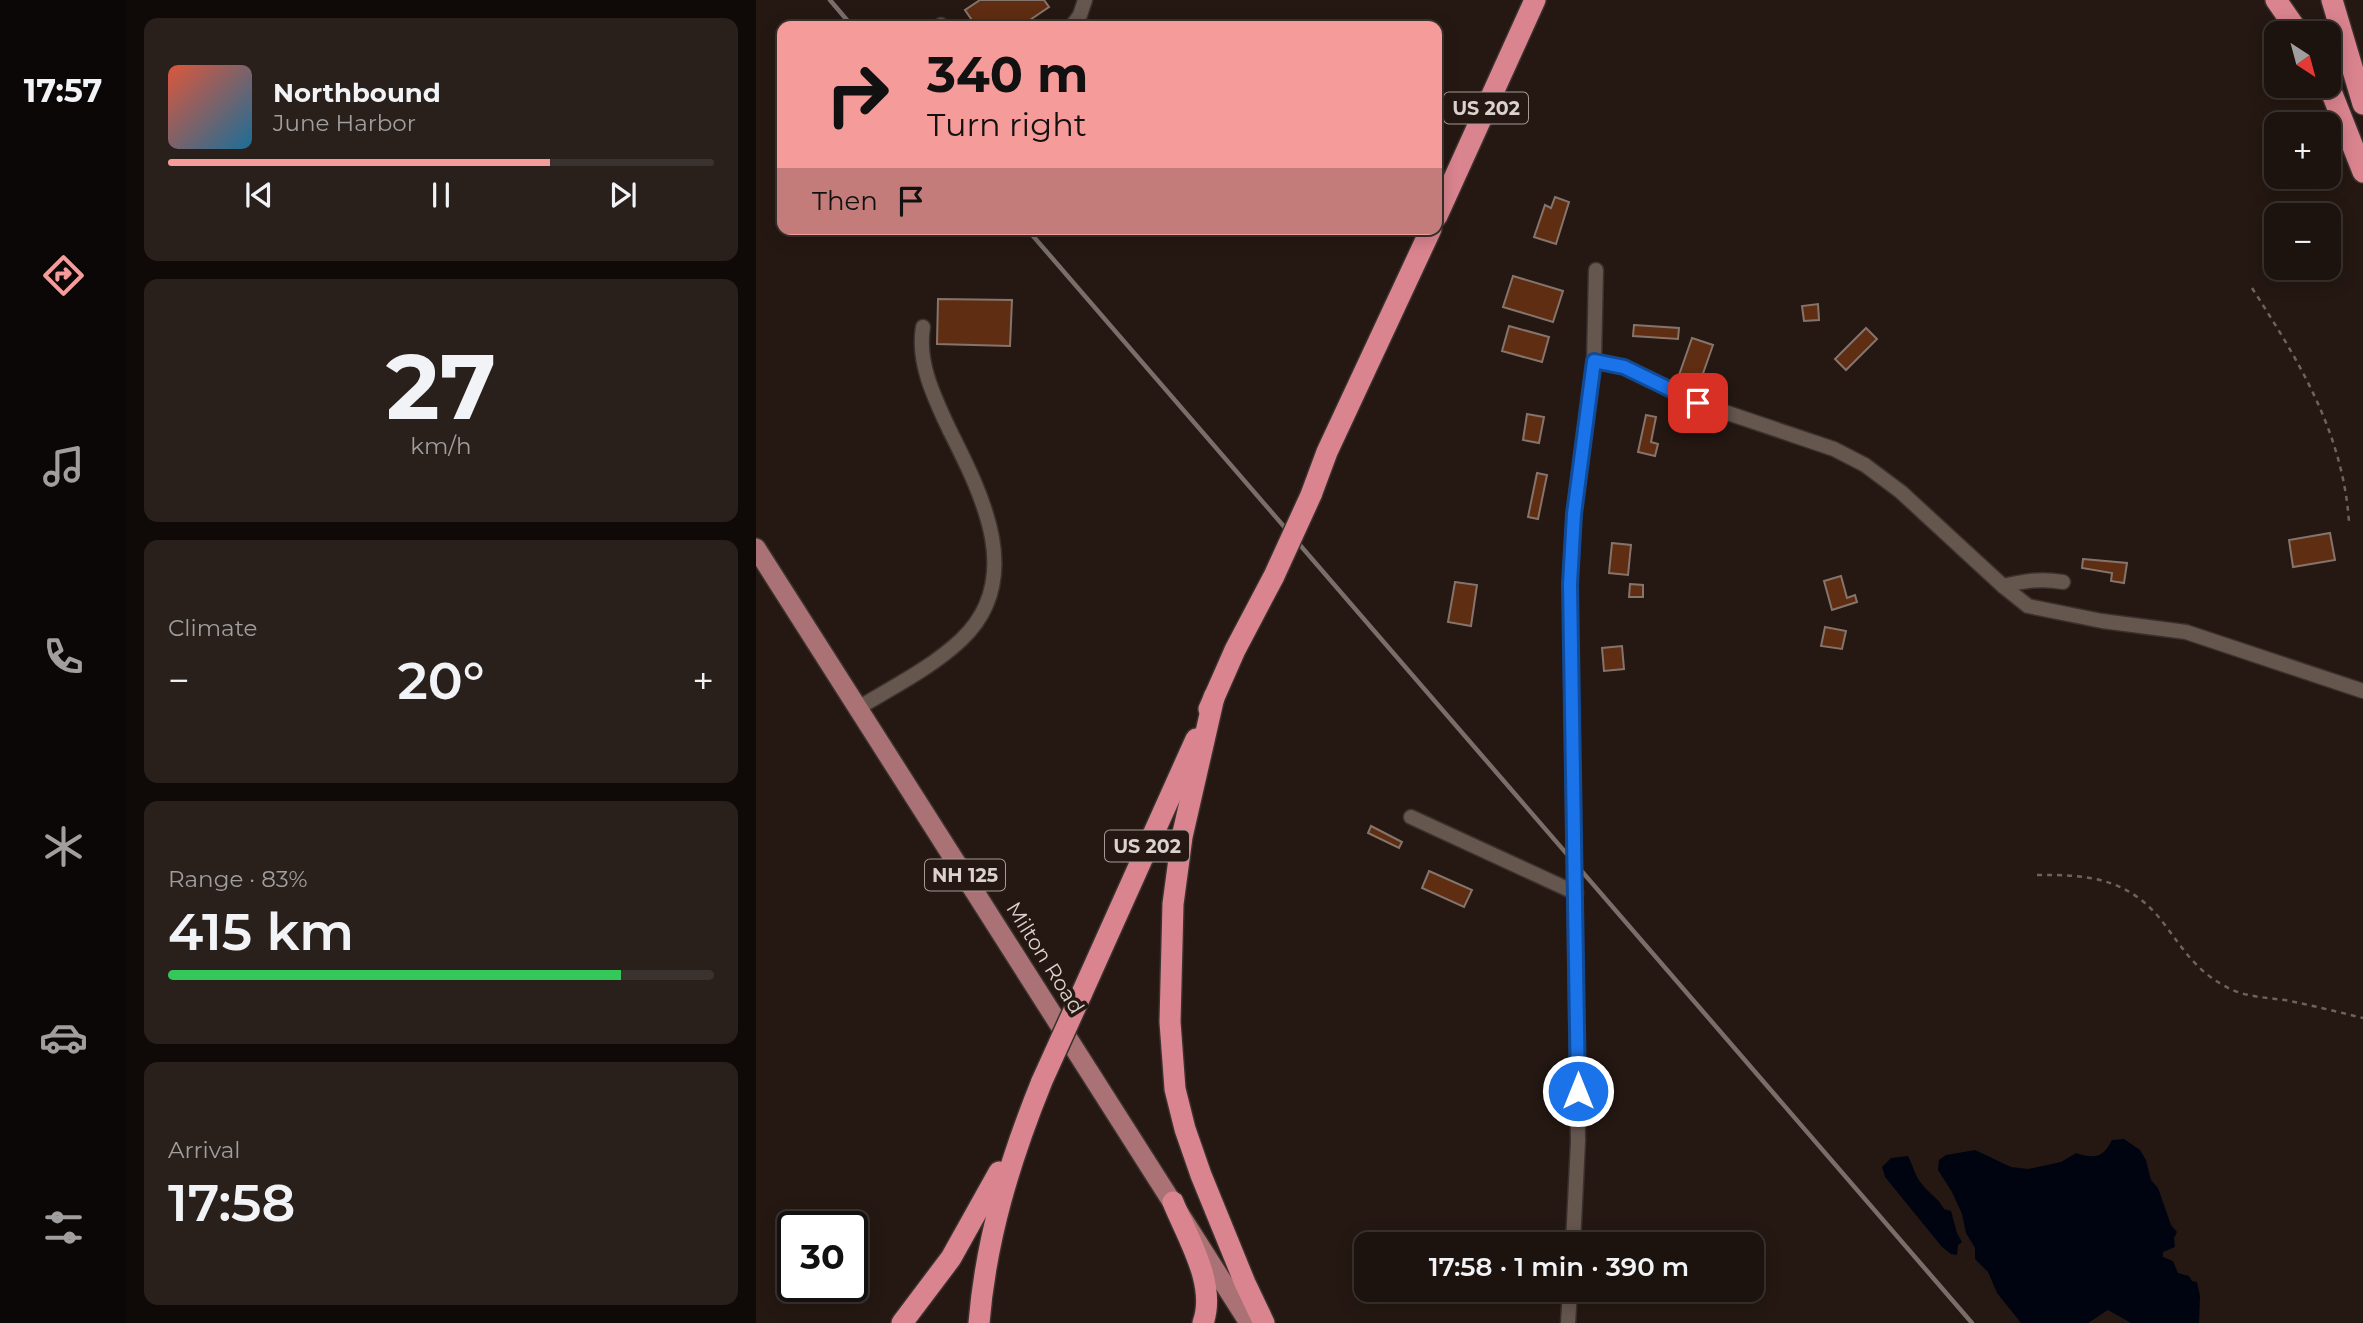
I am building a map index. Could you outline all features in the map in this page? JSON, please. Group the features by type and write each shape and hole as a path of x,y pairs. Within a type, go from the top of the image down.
{"highway":[{"name":"US 202","path":"1442,205 1535,0"},
{"path":"2276,0 2291,21"},
{"path":"2332,0 2363,104"},
{"path":"2334,98 2363,172"},
{"name":"US 202","path":"979,1323 982,1284 992,1230 1021,1134 1042,1081 1235,650 1274,576 1311,495 1327,452 1428,235"},
{"path":"1214,697 1182,837 1173,904 1170,1022 1175,1089 1201,1175 1264,1323"},
{"name":"US 202","path":"902,1323 951,1258 1021,1134"},
{"path":"1173,1202 1207,1293 1207,1312 1203,1323"}],"main road":[{"name":"Milton Road","path":"756,548 1249,1323"}],"street":[{"path":"1076,21 1085,0"},
{"path":"1574,1232 1578,1141 1570,584 1574,514 1594,361 1596,270"},
{"path":"858,708 932,663 959,642 981,616 989,601 993,584 995,568 991,533 982,501 927,377 920,343 923,327"},
{"path":"1594,361 1624,367 1698,403 1835,449 1864,465 1901,492 2028,606 2102,621 2186,632 2363,691"},
{"path":"2003,586 2025,580 2047,579 2063,582"},
{"path":"1411,817 1576,893"},
{"path":"1567,1323 1569,1302"}],"path":[{"path":"2252,288 2293,351 2331,432 2347,492 2349,522"},
{"path":"2037,875 2087,877 2108,881 2128,890 2152,910 2190,960 2202,971 2237,993 2290,1001 2363,1018"}],"shaded area":[{"path":"2124,1139 2140,1150 2146,1160 2151,1180 2158,1188 2171,1225 2177,1232 2174,1238 2175,1247 2163,1252 2163,1257 2173,1261 2178,1273 2197,1282 2200,1296 2199,1323 2131,1323 2108,1310 2088,1323 2021,1323 1997,1293 1988,1272 1975,1259 1975,1248 1966,1233 1962,1214 1938,1170 1939,1160 1946,1155 1975,1150 2011,1167 2028,1169 2061,1162 2076,1153 2098,1156 2112,1140"},
{"path":"1908,1156 1921,1183 1944,1209 1951,1211 1962,1242 1958,1245 1957,1255 1942,1247 1885,1177 1882,1167 1891,1158"}],"building":[{"path":"980,0 1044,0 1049,7 1028,21 973,21 965,10"},
{"path":"1555,197 1569,202 1556,244 1534,237 1545,205 1551,208"},
{"path":"1513,276 1563,291 1553,322 1503,307"},
{"path":"938,299 1012,300 1010,346 937,344"},
{"path":"1818,304 1819,320 1804,321 1802,306"},
{"path":"1634,325 1679,328 1678,339 1633,336"},
{"path":"1509,326 1549,337 1542,362 1502,351"},
{"path":"1866,328 1877,339 1846,370 1835,359"},
{"path":"1692,338 1713,345 1700,382 1679,375"},
{"path":"1527,414 1544,417 1539,443 1523,440"},
{"path":"1646,415 1656,417 1651,442 1658,444 1655,456 1638,452"},
{"path":"1537,473 1547,475 1538,519 1528,517"},
{"path":"2330,533 2335,560 2293,567 2289,540"},
{"path":"1612,543 1631,545 1628,575 1609,573"},
{"path":"2083,559 2127,563 2124,583 2111,581 2112,573 2082,568"},
{"path":"1841,576 1847,598 1855,595 1857,602 1832,610 1824,581"},
{"path":"1455,582 1477,585 1471,626 1448,622"},
{"path":"1630,584 1643,585 1643,597 1629,597"},
{"path":"1825,627 1846,631 1842,649 1821,646"},
{"path":"1622,646 1624,669 1604,671 1602,648"},
{"path":"1371,826 1402,842 1399,848 1368,833"},
{"path":"1429,871 1472,890 1464,907 1422,888"}],"railway":[{"path":"830,0 848,21"},
{"path":"1032,235 1972,1323"}],"route":[{"path":"1578,1091 1570,584 1574,514 1594,361 1624,367 1698,403"}]}
